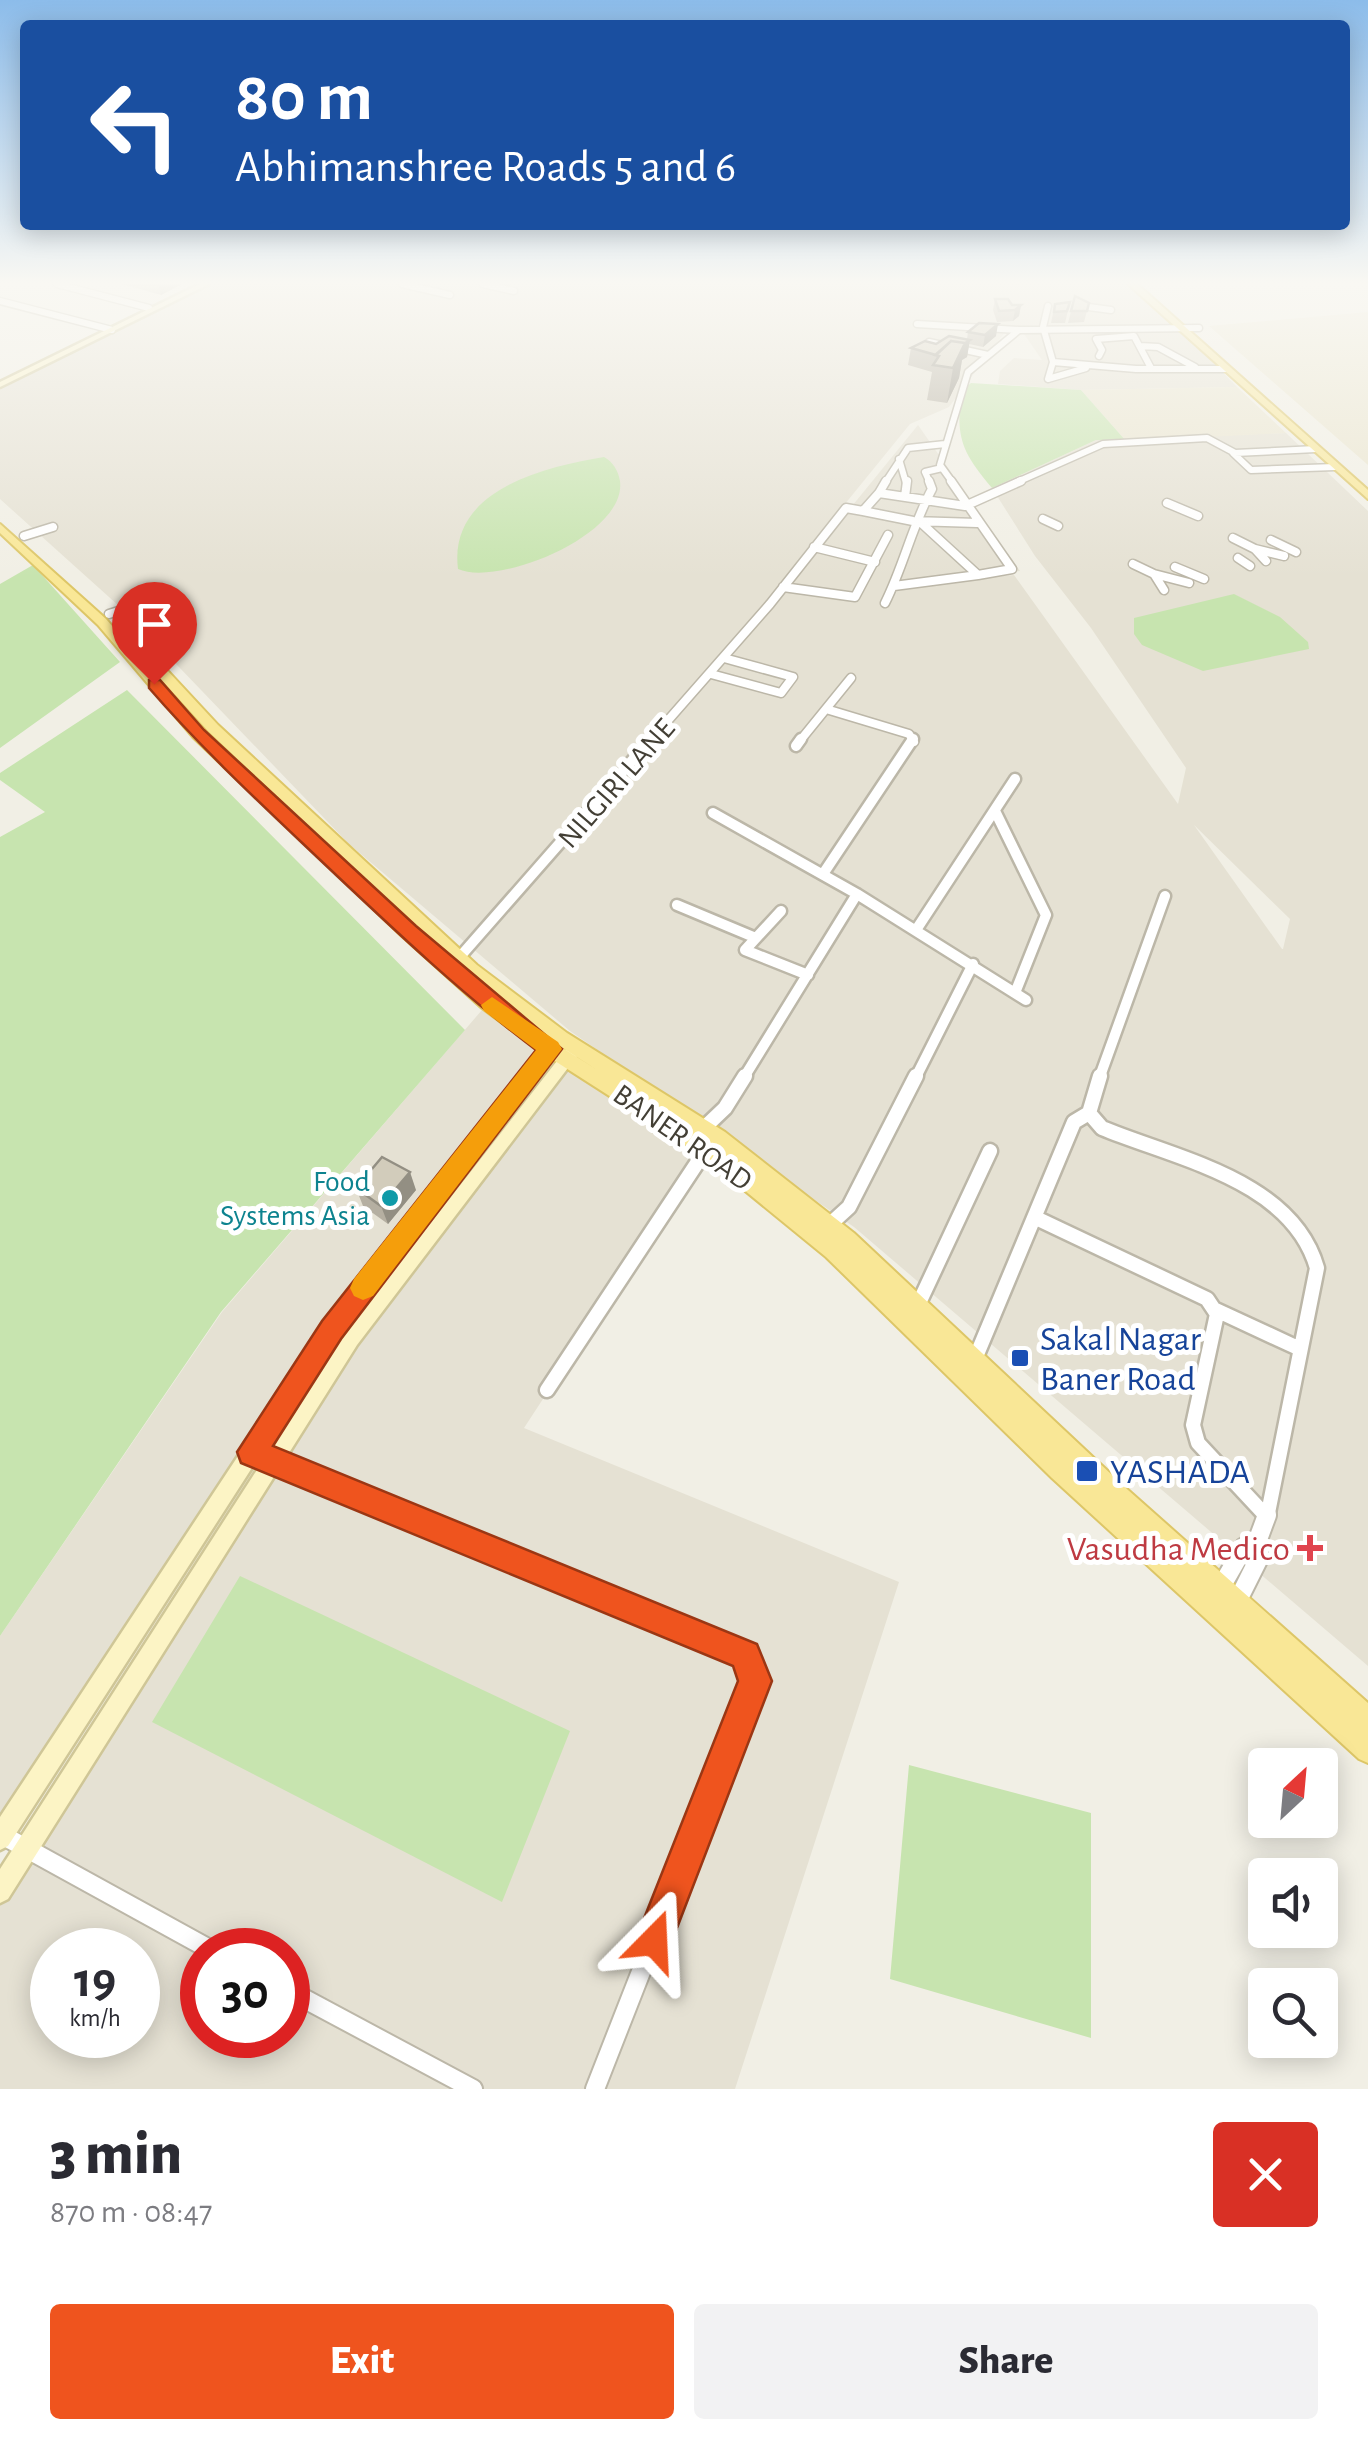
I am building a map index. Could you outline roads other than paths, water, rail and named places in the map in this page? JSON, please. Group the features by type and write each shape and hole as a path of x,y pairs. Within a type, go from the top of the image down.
{"main road":[{"path":"1241,381 1368,496"},
{"path":"1259,381 1368,481"},
{"name":"BANER ROAD","path":"0,512 109,614 219,744 563,1048"},
{"name":"BANER ROAD","path":"0,527 102,622 408,932 488,1002 705,1138 918,1305 1368,1720"},
{"name":"BANER ROAD","path":"822,1230 864,1278 1060,1470 1368,1750"}],"street":[{"path":"894,586 1012,568 942,468 946,440 965,381"},
{"path":"879,493 965,506 1099,444 1209,438 1251,470 1335,466"},
{"path":"863,511 913,442 946,440"},
{"path":"1233,453 1316,450"},
{"path":"899,460 907,477 904,497"},
{"path":"885,603 932,488 925,472 942,468"},
{"path":"1167,503 1198,516"},
{"name":"NILGIRI LANE","path":"458,958 724,658 846,508 863,511"},
{"path":"863,511 917,521 977,522"},
{"path":"1043,520 1058,526"},
{"path":"917,521 978,575"},
{"path":"24,536 53,527"},
{"path":"783,587 856,596 888,535"},
{"path":"1234,538 1284,556"},
{"path":"1271,540 1296,552"},
{"path":"814,547 874,562"},
{"path":"1256,548 1266,561"},
{"path":"1238,558 1250,566"},
{"path":"1132,564 1189,583"},
{"path":"1176,568 1204,579"},
{"path":"1154,574 1164,590"},
{"path":"109,614 150,600"},
{"path":"710,674 781,693 793,677 724,658"},
{"path":"796,746 852,678"},
{"path":"824,874 915,741 909,734 826,709"},
{"path":"916,930 1016,779"},
{"path":"712,814 858,894 1021,997 1046,915 995,811"},
{"path":"547,1390 858,894"},
{"path":"976,1359 1074,1122 1089,1113 1106,1054 1165,896"},
{"path":"677,905 756,938"},
{"path":"780,911 745,950 808,975"},
{"path":"822,1230 849,1207 973,964"},
{"path":"180,1933 1,1837 331,1330 563,1048"},
{"path":"0,1891 365,1320 563,1048"},
{"path":"1089,1113 1102,1128 1249,1190 1284,1210 1310,1240 1317,1268 1258,1542 1259,1558 1229,1595"},
{"path":"918,1305 990,1152"},
{"path":"1036,1218 1207,1299 1216,1310 1298,1348"},
{"path":"1216,1310 1194,1434 1266,1517"},
{"path":"252,1452 737,1649 751,1663 755,1681 595,2089"},
{"path":"310,2002 473,2089"}],"place":[{"name":"Food Systems Asia","path":"390,1198"},
{"name":"Sakal Nagar Baner Road","path":"1020,1358"},
{"name":"YASHADA","path":"1087,1471"},
{"name":"Vasudha Medico","path":"1310,1548"}]}
